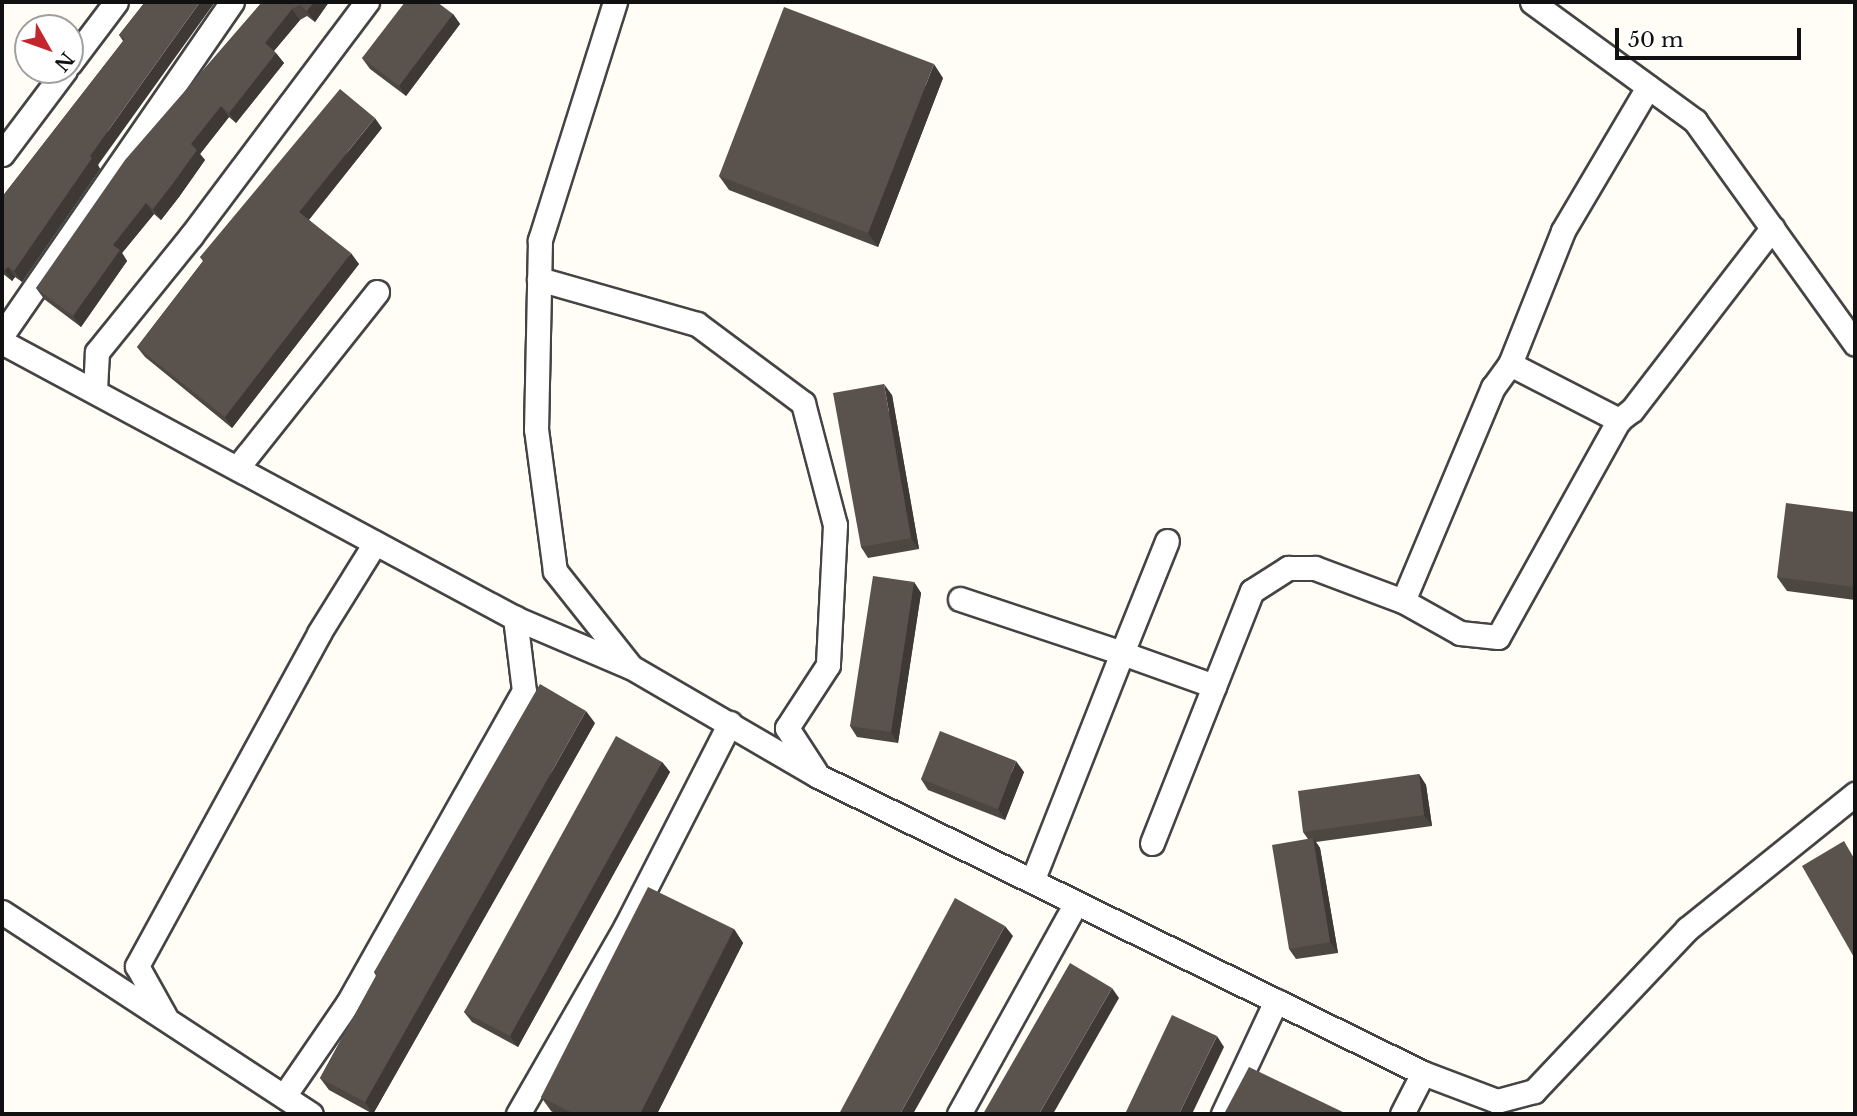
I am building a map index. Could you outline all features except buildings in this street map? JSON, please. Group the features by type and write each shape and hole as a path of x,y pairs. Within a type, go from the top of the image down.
{"street":[{"path":"84,44 116,2"},
{"path":"2,335 232,2"},
{"path":"95,390 97,352 191,236 366,2"},
{"path":"615,2 540,240 537,429 555,571 631,667"},
{"path":"1532,2 1695,121 1855,344"},
{"path":"2,155 55,84"},
{"path":"1403,601 1493,387 1510,364 1563,231 1648,87"},
{"path":"1152,843 1252,591 1288,568 1315,568 1403,601 1460,633 1498,637 1619,420 1632,410 1772,228"},
{"path":"539,279 697,324 803,403 835,525 828,664 787,728 818,776"},
{"path":"237,468 377,292"},
{"path":"2,342 515,618 631,667 818,776 1423,1073 1505,1108 1534,1091 1687,929 1855,794"},
{"path":"1510,364 1619,420"},
{"path":"1032,881 1167,541"},
{"path":"164,1016 137,966 320,633 375,543"},
{"path":"960,599 1214,687"},
{"path":"284,1096 348,1003 524,691 515,618"},
{"path":"518,1114 626,926 730,723"},
{"path":"959,1114 1076,903"},
{"path":"2,912 311,1114"},
{"path":"1223,1114 1276,1001"},
{"path":"1402,1114 1423,1073"}]}
